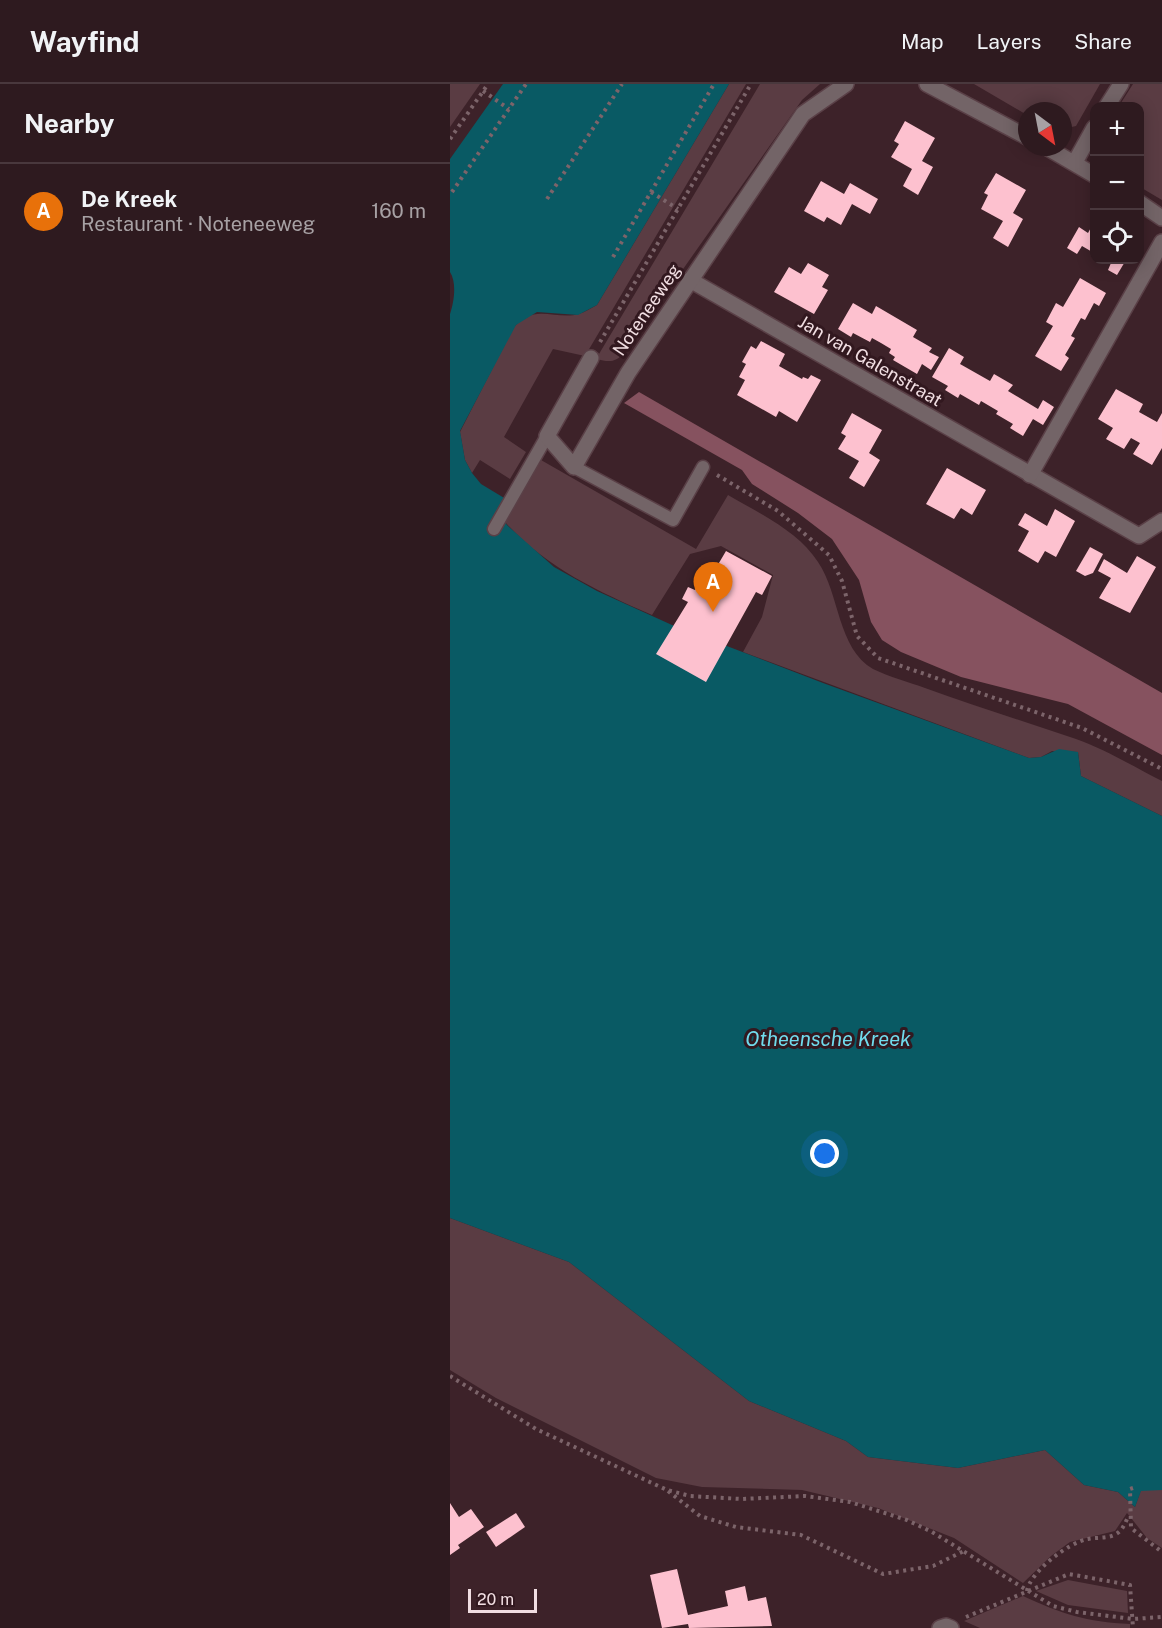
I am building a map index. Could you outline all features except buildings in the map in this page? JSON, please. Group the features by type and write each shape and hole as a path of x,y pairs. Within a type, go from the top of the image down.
{"street":[{"name":"Noteneeweg","path":"574,468 628,373 803,114 846,84"},
{"path":"927,84 1018,132"},
{"path":"1110,102 1121,84"},
{"path":"1074,162 1090,136"},
{"path":"1063,156 1090,172"},
{"path":"1144,206 1162,218"},
{"path":"1030,475 1162,242"},
{"name":"Jan van Galenstraat","path":"690,280 1139,536 1162,521"},
{"name":"Noteneeweg","path":"547,436 591,358"},
{"path":"547,436 574,468"}],"lane":[{"path":"494,529 547,436"},
{"path":"574,468 673,520 703,467"}],"path":[{"path":"450,139 488,84"},
{"path":"452,192 526,84"},
{"path":"547,199 622,84"},
{"path":"613,257 714,84"},
{"path":"591,358 751,84"},
{"path":"483,91 509,110"},
{"path":"651,192 678,209"},
{"path":"703,467 778,511 829,555 842,581 857,636 878,658 1082,729 1162,769"},
{"path":"450,1376 536,1429 667,1490 690,1496 742,1499 805,1496 850,1502 907,1520 964,1551 1053,1606 1077,1612 1133,1619 1162,1617"},
{"path":"1133,1488 1130,1489 1131,1528 1162,1552"},
{"path":"667,1490 700,1516 736,1527 801,1535 883,1574 933,1566 964,1551"},
{"path":"1027,1592 1028,1582 1065,1549 1088,1539 1108,1538 1117,1533 1129,1515"},
{"path":"946,1627 1069,1574 1130,1585 1133,1628"}],"shaded area":[{"path":"450,84 480,84 450,127"},
{"path":"729,84 746,84 585,356 553,349 504,437 526,452 510,479 480,460 472,473 465,460 460,432 512,330 528,316 544,314 570,316 597,305"},
{"path":"760,84 820,84 802,100 624,353 612,361 596,359"},
{"path":"974,84 1100,84 1076,126 1072,127 1072,102 1018,102 1018,110"},
{"path":"1133,84 1162,84 1162,200 1144,189 1144,102 1122,102"},
{"path":"639,392 1162,693 1162,755 1068,704 961,677 901,652 882,640 871,622 859,580 832,539 798,513 752,484 742,470 624,403"},
{"path":"541,460 696,549 728,495 789,532 810,551 825,575 852,648 861,660 873,669 1076,739 1109,753 1162,781 1162,816 1081,776 1078,752 1052,751 1041,757 1029,758 743,652 762,617 773,575 721,546 690,554 652,615 592,587 537,552 505,522"},
{"path":"450,1218 569,1262 749,1401 846,1441 868,1457 958,1468 1045,1450 1084,1485 1118,1492 1135,1507 1141,1490 1162,1490 1162,1548 1147,1538 1127,1513 1115,1531 1070,1542 1051,1556 1023,1583 954,1538 878,1508 802,1490 702,1487 656,1478 496,1398 450,1370"},
{"path":"1068,1580 1127,1591 1128,1613 1068,1605 1036,1591"},
{"path":"1023,1596 1075,1616 1130,1624 1130,1628 980,1628 964,1621"}],"water":[{"name":"Otheensche Kreek","path":"503,84 729,84 597,305 578,315 537,312 516,325 460,431 465,460 472,473 481,484 514,504 505,522 507,525 554,567 597,591 672,625 1029,758 1041,757 1059,749 1078,752 1081,776 1162,816 1162,1490 1141,1491 1135,1507 1118,1492 1084,1485 1045,1450 958,1468 868,1457 846,1441 749,1401 569,1262 450,1218 450,314 454,287 450,272 450,159"}],"place":[{"name":"De Kreek","path":"713,612"}]}
